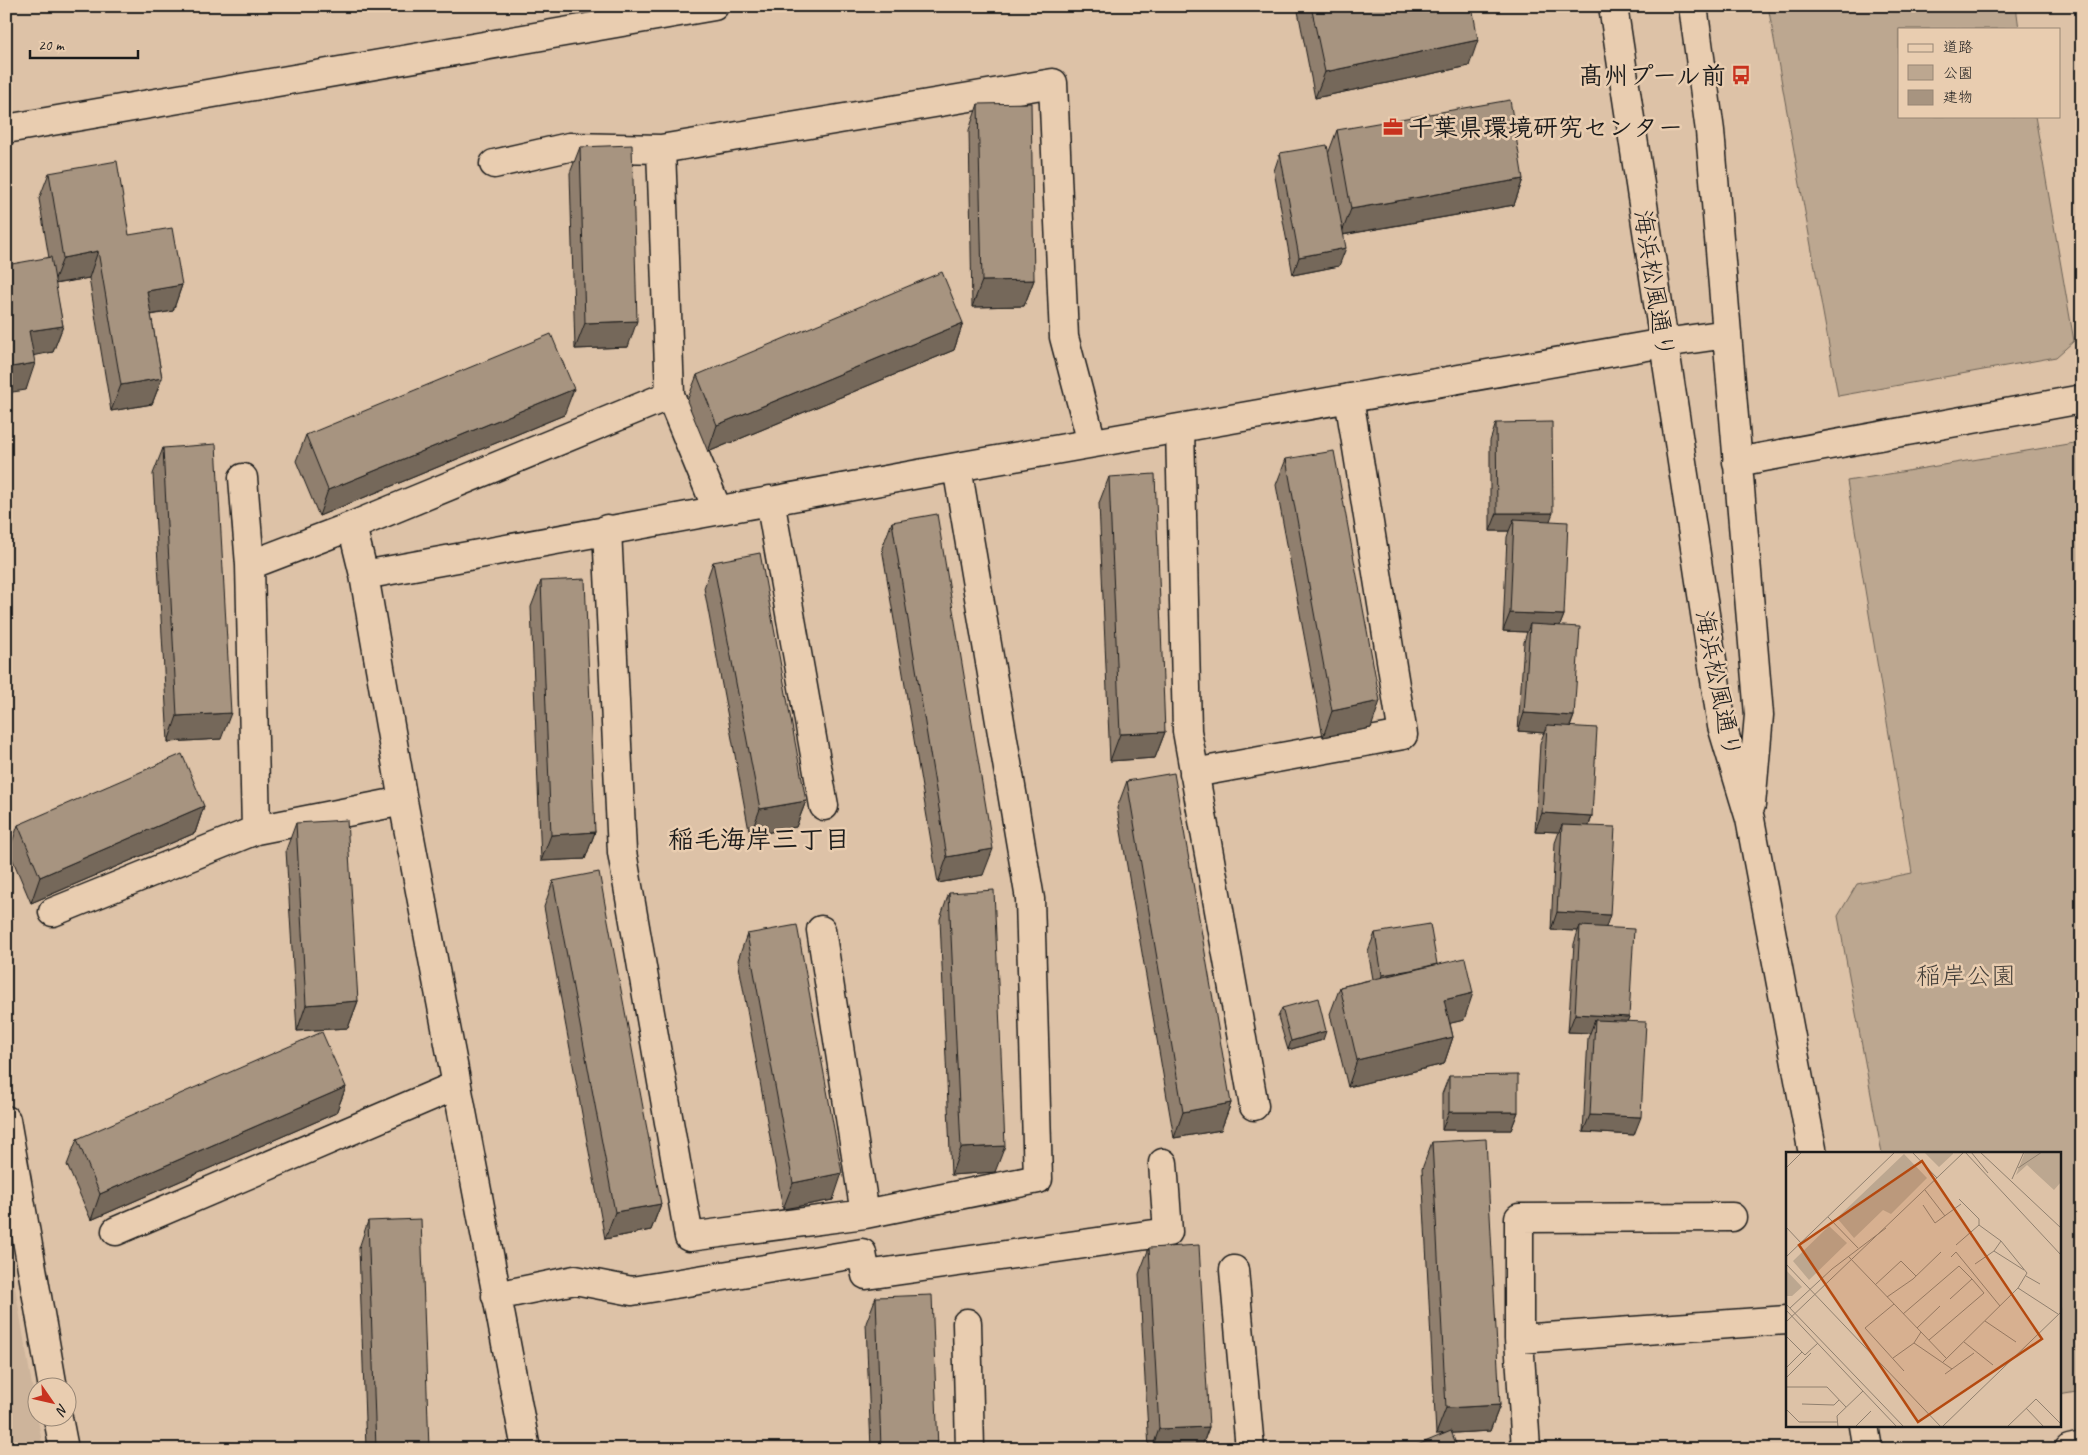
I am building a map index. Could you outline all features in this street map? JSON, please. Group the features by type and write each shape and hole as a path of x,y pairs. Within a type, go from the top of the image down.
{"street":[{"path":"6,130 714,6"},
{"name":"海浜松風通り","path":"1613,6 1722,726 1750,819"},
{"name":"海浜松風通り","path":"1693,6 1710,131 1759,715 1750,819"},
{"path":"494,164 570,148 661,149 1053,83 1064,337 1092,443"},
{"path":"661,149 670,395 717,509"},
{"path":"364,574 717,509 1664,343 1727,334"},
{"path":"250,564 352,526 670,395"},
{"path":"1194,773 1403,735 1349,398"},
{"path":"1737,462 2082,399"},
{"path":"1180,428 1187,731 1254,1106"},
{"path":"607,529 622,852 689,1237 865,1214 1038,1179 1030,899 957,467"},
{"path":"243,478 250,564 256,830"},
{"path":"770,500 824,806"},
{"path":"352,526 364,574 403,801 526,1449"},
{"path":"53,912 256,830 403,801"},
{"path":"1750,819 1813,1152"},
{"path":"821,930 865,1214"},
{"path":"116,1231 457,1086"},
{"path":"6,1120 51,1378"},
{"path":"496,1296 575,1280 632,1291 862,1252 866,1275 1168,1232 1163,1163"},
{"path":"1526,1449 1519,1339 1519,1218 1732,1217"},
{"path":"1234,1270 1250,1449"},
{"path":"1519,1339 1786,1320"},
{"path":"967,1323 970,1449"},
{"path":"60,1428 64,1449"},
{"path":"1864,1428 1868,1449"},
{"path":"2069,1449 2082,1446"}],"shaded area":[{"path":"6,1235 31,1378 28,1378 28,1428 39,1428 43,1449 6,1449"}],"green space":[{"path":"1768,6 2016,6 2019,28 1898,28 1898,118 2035,118 2074,341 2056,357 1838,396"},
{"name":"稲岸公園","path":"2074,443 2082,447 2082,1391 2060,1395 2060,1152 1882,1152 1838,916 1857,884 1912,873 1847,481"}],"building":[{"path":"1311,6 1472,6 1478,40 1325,72"},
{"path":"1510,100 1523,179 1351,209 1337,130"},
{"path":"1031,103 1034,280 982,281 978,104"},
{"path":"632,145 637,321 585,323 580,147"},
{"path":"1327,145 1346,248 1299,257 1280,153"},
{"path":"117,161 129,235 172,228 182,285 147,291 162,378 121,385 98,251 63,258 49,173"},
{"path":"51,257 63,326 29,331 35,363 6,368 6,265"},
{"path":"942,272 963,323 717,425 697,375"},
{"path":"551,334 574,389 328,490 306,435"},
{"path":"1552,422 1553,513 1497,513 1496,423"},
{"path":"216,444 231,713 177,716 163,448"},
{"path":"1334,451 1380,701 1332,711 1286,459"},
{"path":"1155,474 1165,732 1120,734 1109,477"},
{"path":"937,514 993,849 947,857 892,522"},
{"path":"1514,519 1568,522 1564,615 1510,613"},
{"path":"760,553 806,801 760,809 713,562"},
{"path":"585,579 595,832 551,835 541,581"},
{"path":"1530,624 1580,627 1574,716 1524,713"},
{"path":"1547,725 1597,728 1592,816 1542,813"},
{"path":"182,754 204,806 40,877 18,825"},
{"path":"1174,773 1231,1103 1183,1112 1127,781"},
{"path":"347,820 358,1001 306,1005 296,823"},
{"path":"1562,825 1615,827 1610,915 1557,912"},
{"path":"599,872 661,1204 615,1212 553,881"},
{"path":"994,890 1005,1146 961,1148 949,893"},
{"path":"1430,924 1437,964 1382,975 1375,933"},
{"path":"797,925 842,1173 793,1183 747,934"},
{"path":"1580,926 1634,929 1629,1017 1575,1014"},
{"path":"1465,958 1473,993 1444,1000 1453,1037 1357,1060 1340,987"},
{"path":"1318,998 1326,1031 1291,1041 1282,1008"},
{"path":"1595,1020 1646,1022 1641,1117 1590,1115"},
{"path":"322,1032 346,1087 100,1194 77,1139"},
{"path":"1518,1075 1518,1112 1449,1112 1449,1076"},
{"path":"1486,1139 1500,1405 1446,1408 1432,1142"},
{"path":"421,1219 429,1449 376,1449 368,1221"},
{"path":"1199,1245 1209,1427 1159,1429 1149,1248"},
{"path":"932,1295 938,1449 881,1449 876,1297"},
{"path":"1451,1431 1458,1449 1408,1449"}],"place":[{"name":"髙州プール前","path":"1741,75"},
{"name":"千葉県環境研究センター","path":"1393,127"}],"district":[{"name":"稲毛海岸三丁目","path":"759,839"}]}
